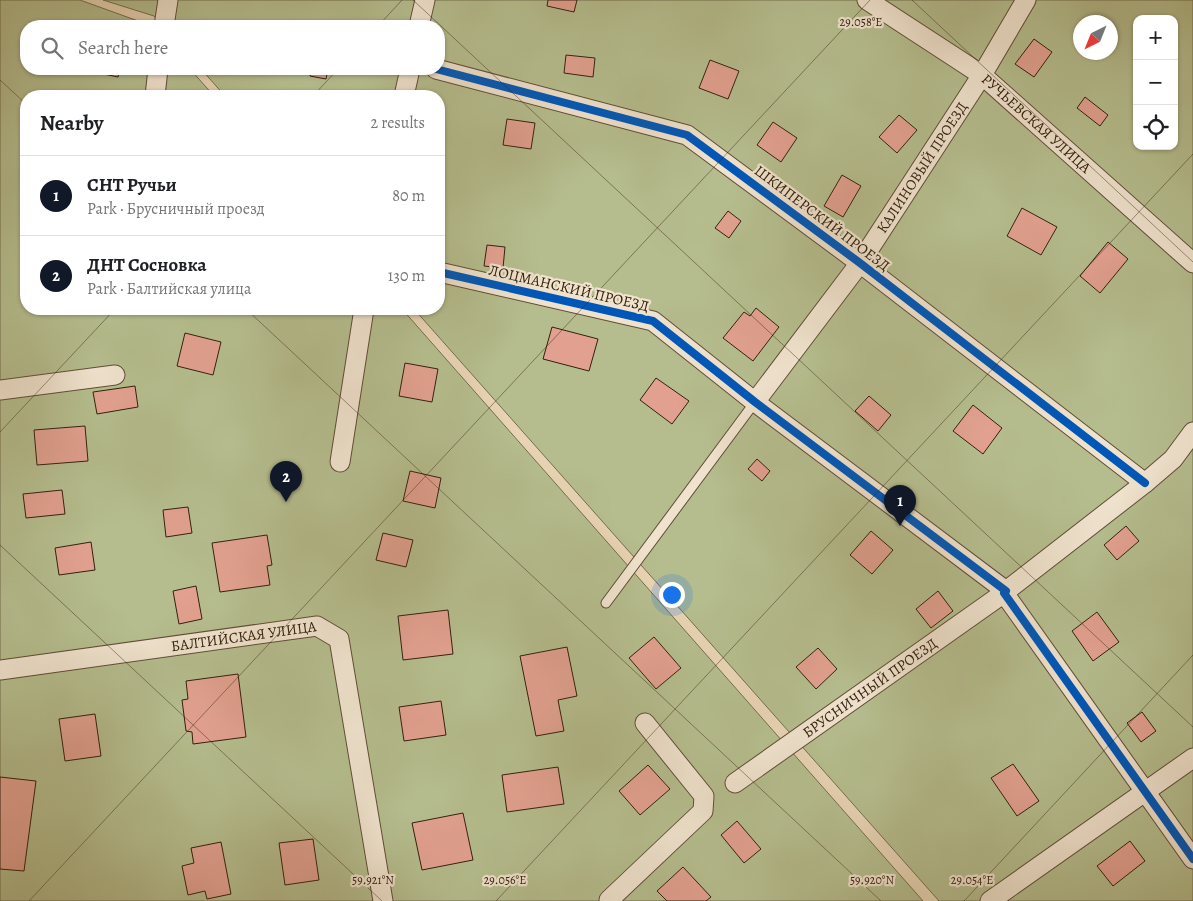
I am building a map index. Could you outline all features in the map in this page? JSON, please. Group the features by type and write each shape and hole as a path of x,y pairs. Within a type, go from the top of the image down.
{"street":[{"path":"165,20 168,0"},
{"path":"420,20 425,0"},
{"name":"РУЧЬЕВСКАЯ УЛИЦА","path":"867,0 982,75 1193,262"},
{"name":"КАЛИНОВЫЙ ПРОЕЗД","path":"755,402 860,263 982,75 1026,0"},
{"name":"ШКИПЕРСКИЙ ПРОЕЗД","path":"445,71 687,135 860,263 1145,483"},
{"path":"155,90 157,75"},
{"path":"405,90 409,75"},
{"name":"ЛОЦМАНСКИЙ ПРОЕЗД","path":"445,273 653,321 755,402 1005,592 1193,859"},
{"path":"340,462 363,315"},
{"path":"0,390 115,375"},
{"name":"БРУСНИЧНЫЙ ПРОЕЗД","path":"735,783 1005,592 1145,483 1173,459 1193,432"},
{"name":"БАЛТИЙСКАЯ УЛИЦА","path":"0,670 317,626 339,640 383,901"},
{"path":"605,901 703,811 704,796 645,723"},
{"path":"990,901 1193,758"}],"lane":[{"path":"606,603 755,402"}],"green space":[{"path":"0,0 80,0 135,20 20,20 20,75 195,75 209,90 20,90 20,315 407,315 923,901 0,901"},
{"path":"103,0 1193,0 1193,901 939,901 419,315 445,315 445,90 220,90 206,75 445,75 445,20 158,20 154,16"}],"building":[{"path":"548,0 577,0 574,12 547,6"},
{"path":"1034,39 1052,52 1034,77 1015,64"},
{"path":"566,55 595,58 593,77 564,73"},
{"path":"710,60 739,71 728,99 699,88"},
{"path":"310,75 327,75 326,79"},
{"path":"1085,97 1108,115 1100,126 1077,108"},
{"path":"899,115 917,130 897,153 879,137"},
{"path":"507,119 535,123 531,149 503,145"},
{"path":"773,122 797,138 781,162 757,145"},
{"path":"842,175 861,186 843,217 824,206"},
{"path":"1022,208 1057,227 1041,255 1007,236"},
{"path":"728,211 741,221 729,238 715,228"},
{"path":"1108,242 1128,259 1100,293 1080,276"},
{"path":"487,245 505,247 503,268 484,266"},
{"path":"756,308 779,327 753,361 723,338 744,312 750,316"},
{"path":"552,327 598,339 589,371 543,359"},
{"path":"185,333 221,342 213,375 177,366"},
{"path":"405,363 438,369 432,402 399,396"},
{"path":"656,378 689,401 672,424 640,400"},
{"path":"135,386 138,407 97,414 93,392"},
{"path":"869,396 891,415 878,431 855,411"},
{"path":"973,405 1002,428 983,454 953,431"},
{"path":"85,426 88,461 37,465 34,430"},
{"path":"757,459 770,471 762,481 748,469"},
{"path":"410,471 441,478 435,508 403,501"},
{"path":"62,490 65,514 26,518 23,494"},
{"path":"188,507 192,533 166,537 163,510"},
{"path":"1126,526 1139,541 1117,560 1104,545"},
{"path":"871,531 893,550 872,574 850,555"},
{"path":"383,533 413,540 406,567 376,560"},
{"path":"267,535 272,565 267,566 270,585 220,592 212,543"},
{"path":"91,542 95,570 59,575 55,548"},
{"path":"196,586 202,619 179,624 173,591"},
{"path":"938,591 953,611 931,628 916,609"},
{"path":"448,610 453,654 403,660 398,616"},
{"path":"1097,612 1119,642 1093,661 1072,631"},
{"path":"654,637 681,668 656,689 629,658"},
{"path":"567,647 577,696 558,700 564,731 536,736 520,656"},
{"path":"818,648 837,669 816,689 796,667"},
{"path":"238,674 246,737 193,744 192,732 186,731 182,700 188,699 186,681"},
{"path":"441,701 446,735 404,741 399,707"},
{"path":"1142,712 1156,731 1141,742 1127,723"},
{"path":"95,714 101,756 65,761 59,719"},
{"path":"1013,764 1039,801 1017,816 991,778"},
{"path":"648,765 670,789 640,815 619,791"},
{"path":"558,767 564,804 507,812 502,775"},
{"path":"0,777 36,781 24,871 0,869"},
{"path":"463,813 473,860 422,870 412,823"},
{"path":"737,821 761,849 744,863 721,835"},
{"path":"313,839 319,880 285,885 279,843"},
{"path":"1130,841 1145,861 1113,886 1097,866"},
{"path":"221,842 231,894 207,899 205,891 188,895 182,866 194,863 191,848"},
{"path":"683,867 711,897 706,901 667,901 657,891"}],"cycle path":[{"path":"445,71 687,135 860,263 1145,483"},
{"path":"445,273 653,321 755,402 1006,591 1004,593 1193,859"}],"place":[{"name":"ДНТ Сосновка","path":"286,502"},
{"name":"СНТ Ручьи","path":"900,526"}]}
